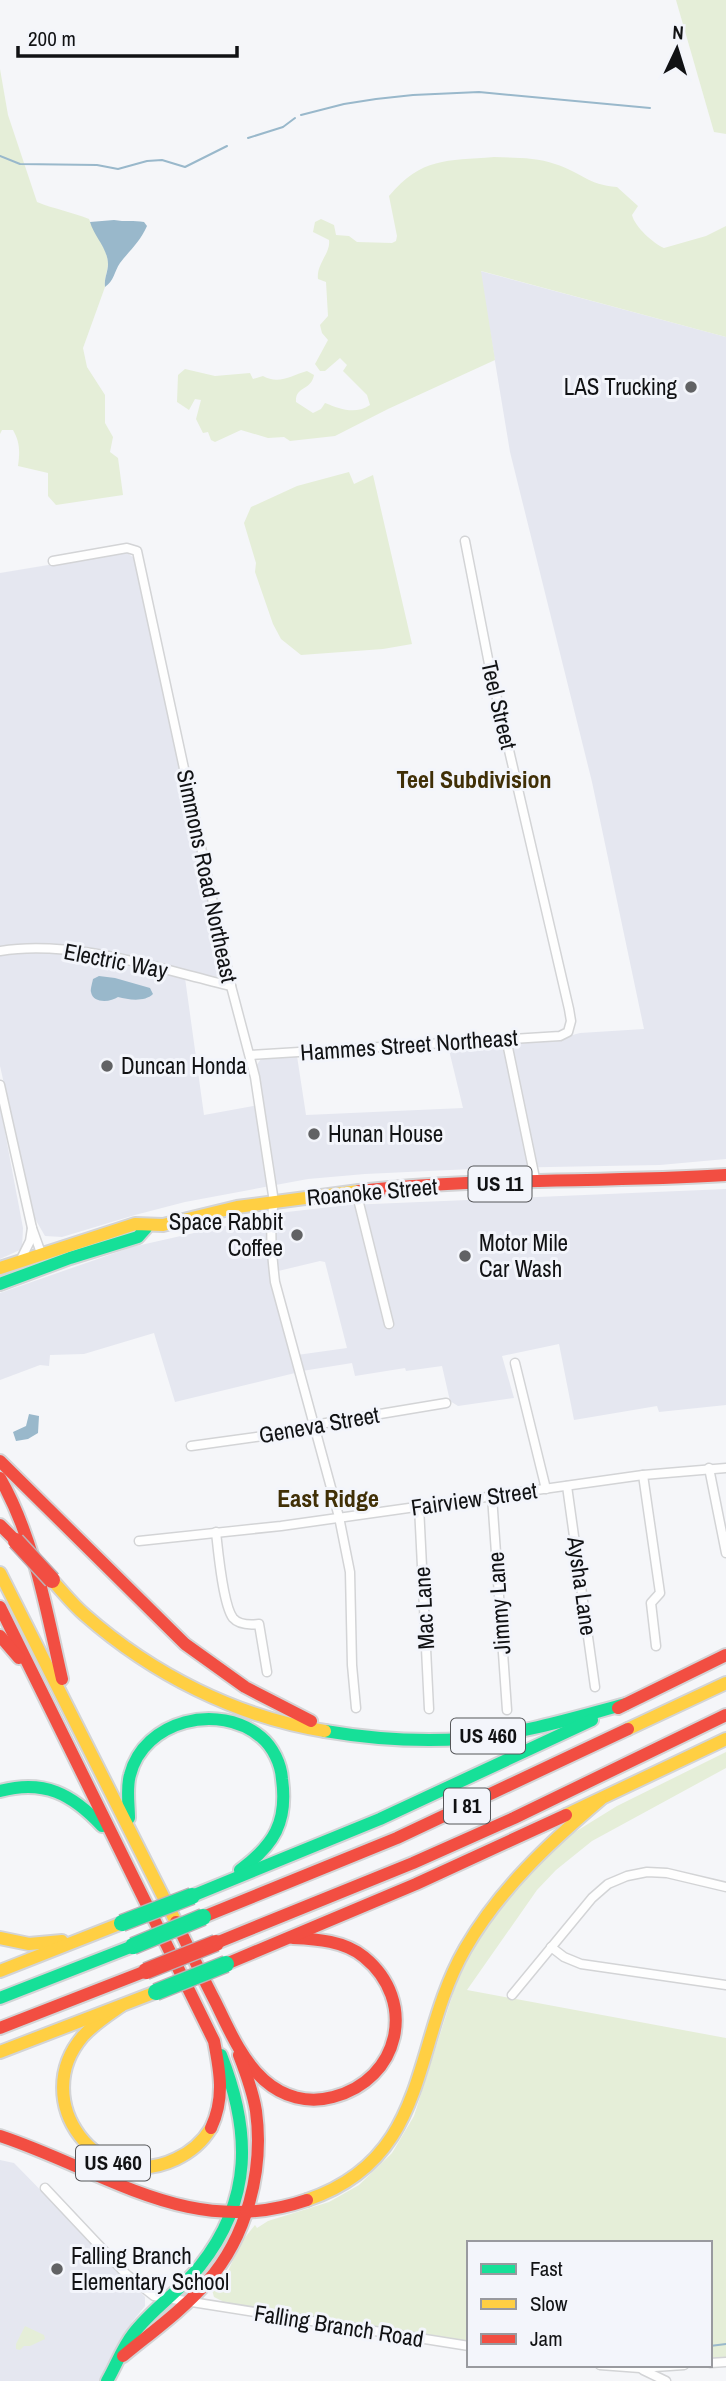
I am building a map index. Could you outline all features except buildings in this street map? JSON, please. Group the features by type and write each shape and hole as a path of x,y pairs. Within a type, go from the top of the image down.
{"main road":[{"name":"Roanoke Street","path":"0,1284 42,1260 92,1242 99,1235 135,1224 146,1228 213,1212 274,1202 401,1187 726,1175"},
{"name":"Roanoke Street","path":"0,1268 20,1261 42,1260 138,1237 146,1228"},
{"path":"0,1278 42,1260"},
{"path":"0,1461 207,1662 226,1677 276,1706 346,1735"},
{"path":"0,1478 13,1501 30,1545 57,1668 81,1730"},
{"name":"US 460","path":"0,1525 85,1615 109,1635 177,1679 258,1714 294,1725 346,1735 407,1741 465,1739 517,1732 626,1704 726,1655"},
{"path":"0,1573 245,2057 264,2080 279,2091 298,2098 317,2100 344,2095 366,2083 383,2066 396,2026 394,2003 386,1981 373,1964 354,1951 320,1939 293,1938"},
{"name":"US 460","path":"0,1607 38,1682 116,1841 215,2041 221,2090 218,2112 209,2132 194,2149 174,2161 148,2169 121,2166 93,2152 75,2132 64,2108 62,2085 68,2061 80,2040 98,2022 121,2006 156,1992 226,1964 293,1938 473,1860 726,1739"},
{"path":"0,1636 38,1682"},
{"name":"I 81","path":"0,1998 397,1838 726,1683"},
{"path":"0,1971 380,1819 626,1704"},
{"name":"I 81","path":"0,2028 413,1863 514,1818 726,1715"},
{"path":"133,1837 127,1805 128,1778 136,1757 155,1735 173,1724 201,1717 229,1720 247,1728 264,1742 276,1757 285,1783 284,1809 276,1832 263,1853 219,1885"},
{"path":"0,1791 30,1785 60,1791 88,1810 116,1841"},
{"path":"0,2136 49,2152 155,2199 193,2209 239,2214 289,2207 332,2191 361,2171 385,2148 408,2110 450,1982 461,1954 481,1922 510,1881 534,1856 600,1800"},
{"path":"0,1938 29,1944 85,1938"},
{"path":"0,2053 121,2006"},
{"path":"107,2381 137,2328 167,2300 239,2214 257,2160 257,2123 247,2077 230,2032"},
{"path":"119,2359 186,2301 217,2269 240,2231 239,2193 244,2164 243,2125 236,2093 215,2041"}],"street":[{"name":"Teel Street","path":"465,541 489,664 567,999 571,1021 568,1032"},
{"name":"Simmons Road Northeast","path":"53,561 127,548 137,551 231,986 250,1055 274,1202 271,1242 275,1282 339,1517 350,1572 352,1665 356,1708"},
{"name":"Electric Way","path":"0,951 65,949 231,986"},
{"name":"Hammes Street Northeast","path":"250,1055 561,1036 568,1032"},
{"path":"506,1038 536,1183"},
{"path":"0,1085 32,1228 42,1260"},
{"path":"356,1191 389,1324"},
{"path":"20,1261 30,1241 32,1228"},
{"path":"515,1363 546,1489"},
{"name":"Geneva Street","path":"191,1446 307,1430 314,1425 446,1403"},
{"path":"709,1468 726,1553"},
{"name":"Fairview Street","path":"139,1541 281,1526 643,1475 726,1468"},
{"path":"643,1475 660,1593 651,1603 656,1646"},
{"name":"Aysha Lane","path":"568,1486 595,1687"},
{"name":"Jimmy Lane","path":"492,1496 507,1710"},
{"name":"Mac Lane","path":"419,1506 429,1709"},
{"path":"216,1532 221,1574 230,1612 236,1621 243,1624 259,1624 267,1672"},
{"path":"512,1995 592,1898 608,1884 647,1872 667,1873 726,1887"},
{"path":"551,1947 580,1964 726,1985"},
{"name":"Falling Branch Road","path":"45,2188 125,2274 154,2296 467,2346"},
{"path":"627,2367 655,2367"},
{"path":"640,2368 666,2381"}],"shaded area":[{"path":"480,271 726,337 726,1159 660,1165 493,1168 308,1179 185,1202 62,1237 45,1236 34,1217 0,1066 0,955 64,953 185,978 204,1115 264,1104 256,1066 261,1059 297,1056 306,1115 463,1108 448,1046 644,1029 592,782 510,452"},
{"path":"126,552 134,558 224,971 215,977 81,947 36,943 0,946 0,573"},
{"path":"0,1106 23,1228 22,1249 0,1259"},
{"path":"726,1189 726,1405 659,1412 657,1406 574,1420 559,1344 502,1356 514,1398 458,1406 450,1401 442,1366 406,1371 405,1368 355,1376 352,1363 302,1371 297,1355 347,1348 325,1262 320,1261 270,1273 295,1373 175,1402 154,1333 84,1354 50,1355 49,1366 40,1365 0,1380 0,1293 132,1247 287,1212 348,1205"},
{"name":"Falling Branch Elementary School","path":"0,2160 14,2163 145,2297 145,2306 132,2322 99,2381 0,2381"}],"green space":[{"path":"676,0 726,0 726,134 714,132"},
{"path":"0,69 8,115 37,202 89,219 107,258 105,287 83,348 87,367 105,395 105,423 113,437 110,452 118,458 123,495 56,505 48,496 48,473 18,466 19,447 13,430 2,430 0,434"},
{"path":"494,157 548,162 599,184 617,187 638,206 632,215 637,225 650,239 664,248 706,236 726,226 726,337 481,271 495,360 335,436 290,441 284,437 268,438 241,430 215,442 211,440 208,432 203,433 196,419 201,400 195,399 189,410 177,402 178,375 185,369 215,376 250,373 253,379 263,376 275,380 307,371 314,375 310,384 298,393 296,402 313,413 325,403 353,410 370,405 367,395 343,371 347,365 340,358 325,371 320,371 315,364 328,340 320,325 328,316 326,282 318,279 318,274 329,240 313,232 315,222 321,219 334,225 336,235 349,236 357,242 392,243 397,236 389,196 401,183 436,163"},
{"path":"349,472 354,484 373,475 412,644 383,649 301,655 281,639 273,624 255,572 256,563 244,523 251,507 297,486"},
{"path":"726,1752 726,1768 592,1841 556,1870 537,1890 467,1990 726,2038 726,2359 712,2360 712,2241 467,2241 467,2342 223,2304 214,2297 212,2290 227,2273 242,2241 255,2225 257,2228 268,2221 329,2202 359,2185 392,2153 414,2116 456,1984 478,1939 501,1902 562,1840 617,1806"},
{"path":"25,2326 44,2335 45,2339 20,2350 16,2349 16,2344"}],"water":[{"path":"90,222 144,222 147,226 105,287 107,258"},
{"path":"99,976 150,988 153,994 141,999 95,999 91,991 93,979"},
{"path":"29,1414 39,1416 38,1433 28,1439 16,1441 13,1432 26,1426"}],"waterway":[{"path":"301,115 376,99 479,92 650,108"},
{"path":"248,138 283,127 295,118"},
{"path":"0,156 20,164 97,165 118,169 162,160 185,167 227,146"},
{"path":"712,2346 726,2344"}],"traffic: fast":[{"path":"0,1284 138,1237 146,1228"},
{"path":"325,1731 394,1739 464,1739 525,1730 626,1704"},
{"path":"129,1818 130,1775 138,1756 150,1741 185,1722 225,1720 244,1726 261,1737 276,1756 281,1773 283,1808 270,1842 240,1870"},
{"path":"192,1896 380,1819 592,1720"},
{"path":"0,1791 30,1787 56,1792 80,1805 102,1826"},
{"path":"122,1923 192,1896"},
{"path":"133,1946 203,1917"},
{"path":"0,1998 133,1946"},
{"path":"156,1992 226,1964"},
{"path":"107,2381 133,2334 200,2266 230,2215 238,2190 242,2137 231,2083 221,2055"}],"traffic: slow":[{"path":"0,1268 135,1224 163,1225 237,1207 359,1191"},
{"path":"0,1573 176,1922"},
{"path":"52,1580 81,1611 111,1636 167,1674 228,1704 292,1724 325,1731"},
{"path":"628,1729 726,1683"},
{"path":"566,1815 726,1739"},
{"path":"307,2200 347,2181 377,2156 398,2127 413,2094 448,1985 478,1927 526,1869 600,1800"},
{"path":"0,1971 122,1923"},
{"path":"0,1938 29,1944 62,1941"},
{"path":"0,2052 156,1992"},
{"path":"121,2006 83,2036 68,2061 63,2088 68,2113 80,2136 98,2153 121,2165 148,2167 187,2153 200,2143 211,2128"}],"traffic: jam":[{"path":"359,1191 450,1184 726,1175"},
{"path":"0,1461 185,1644 245,1687 311,1721"},
{"path":"0,1478 31,1551 62,1679"},
{"path":"0,1525 16,1541"},
{"path":"16,1541 52,1580"},
{"path":"0,1607 214,2041 220,2095 211,2128"},
{"path":"0,1636 19,1658"},
{"path":"618,1708 726,1655"},
{"path":"216,1943 413,1863 514,1818 726,1715"},
{"path":"203,1917 397,1838 628,1729"},
{"path":"226,1964 416,1884 566,1815"},
{"path":"176,1922 231,2034 256,2072 271,2086 288,2095 324,2099 356,2088 374,2074 386,2057 394,2037 396,2016 391,1995 381,1975 364,1957 348,1947 330,1942 293,1938"},
{"path":"146,1971 216,1943"},
{"path":"0,2028 146,1971"},
{"path":"123,2356 198,2292 221,2264 242,2224 255,2179 258,2133 253,2097 239,2055"},
{"path":"0,2136 149,2196 186,2207 225,2212 265,2210 307,2200"}],"place":[{"name":"LAS Trucking","path":"691,387"},
{"name":"Duncan Honda","path":"107,1066"},
{"name":"Hunan House","path":"314,1134"},
{"name":"Space Rabbit Coffee","path":"297,1235"},
{"name":"Motor Mile Car Wash","path":"465,1256"},
{"name":"Falling Branch Elementary School","path":"57,2269"}],"district":[{"name":"Teel Subdivision","path":"474,780"},
{"name":"East Ridge","path":"328,1499"}]}
